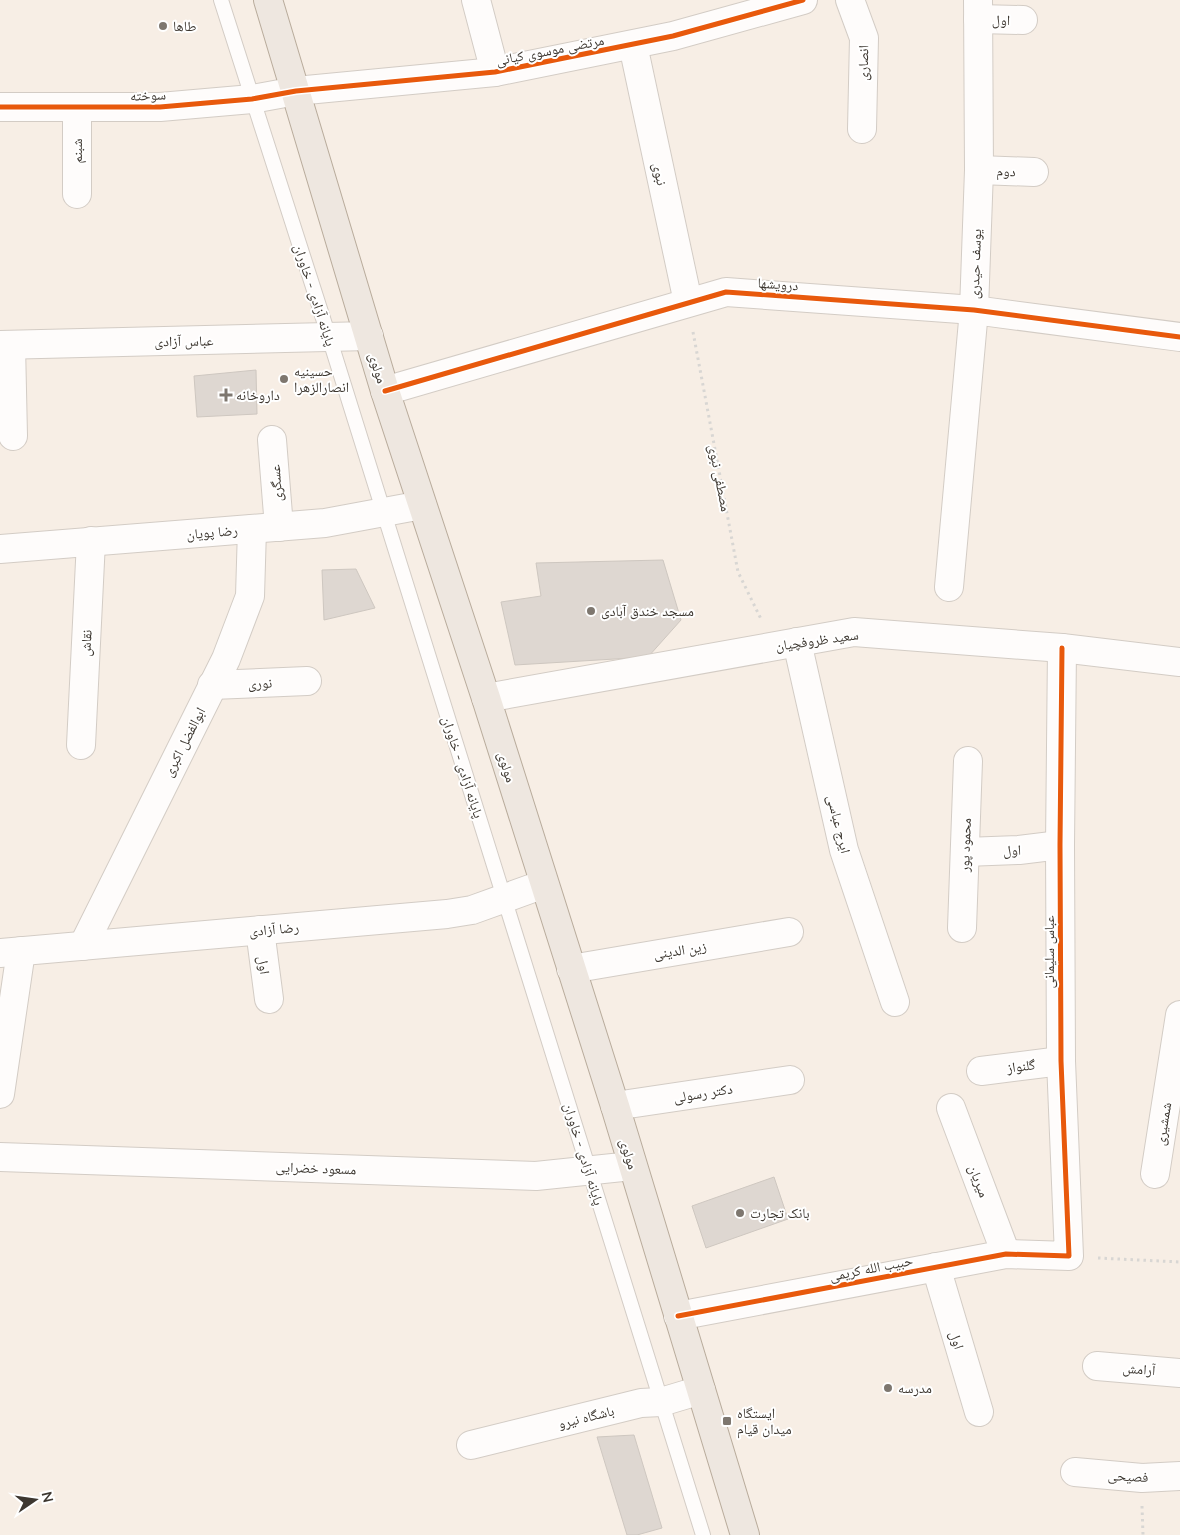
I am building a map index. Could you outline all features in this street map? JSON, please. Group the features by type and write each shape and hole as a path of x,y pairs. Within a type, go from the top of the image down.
{"main road":[{"name":"مولوی","path":"268,0 386,391 486,698 615,1106 745,1535"}],"street":[{"path":"476,0 495,72"},
{"name":"مرتضی موسوی کیانی","path":"296,91 495,72 633,45 803,0"},
{"name":"انصاری","path":"850,0 864,38 862,129"},
{"name":"اول","path":"978,10 1023,20"},
{"name":"یوسف حیدری","path":"949,587 974,310 979,170 978,10"},
{"name":"نبوی","path":"633,45 688,302"},
{"name":"سوخته","path":"0,108 160,107 252,99 296,91"},
{"name":"شبنم","path":"76,194 77,107"},
{"name":"دوم","path":"979,170 1034,172"},
{"name":"درویشها","path":"386,391 726,292 974,310 1180,337"},
{"name":"عباس آزادی","path":"6,345 369,336"},
{"path":"6,345 13,436"},
{"name":"عسگری","path":"266,528 272,440"},
{"name":"رضا پویان","path":"0,549 325,522 422,505"},
{"name":"ابوالفضل اکبری","path":"83,946 226,658 250,596 266,528"},
{"name":"نقاش","path":"81,745 91,542"},
{"name":"سعید ظروفچیان","path":"486,698 854,632 1062,648 1180,662"},
{"name":"ایرج عباسی","path":"785,644 844,850 895,1002"},
{"name":"عباس سلیمانی","path":"1062,648 1060,845 1061,1061 1069,1256"},
{"name":"نوری","path":"212,685 307,681"},
{"name":"محمود پور","path":"962,928 968,761"},
{"name":"اول","path":"965,852 1019,850 1060,845"},
{"name":"رضا آزادی","path":"10,952 447,914 472,910 544,884"},
{"name":"اول","path":"260,930 269,999"},
{"name":"زین الدینی","path":"571,969 789,932"},
{"path":"0,1094 10,952"},
{"name":"شمشیری","path":"1155,1174 1180,1015"},
{"name":"گلنواز","path":"980,1071 1061,1061"},
{"name":"دکتر رسولی","path":"615,1106 790,1080"},
{"name":"میریان","path":"951,1108 1006,1254"},
{"name":"مسعود خضرایی","path":"0,1157 536,1176 632,1166"},
{"name":"حبیب الله کریمی","path":"678,1316 1006,1254 1069,1256"},
{"name":"اول","path":"936,1267 979,1412"},
{"name":"آرامش","path":"1097,1366 1180,1373"},
{"name":"باشگاه نیرو","path":"470,1445 641,1403 661,1402 701,1390"},
{"name":"فصیحی","path":"1075,1472 1142,1478 1180,1476"}],"lane":[{"name":"پایانه آزادی - خاوران","path":"221,0 329,337 382,512 703,1535"}],"path":[{"path":"1069,1256 1180,1262"}],"building":[{"name":"داروخانه","path":"256,370 257,414 197,417 194,376"},
{"name":"مسجد خندق آبادی","path":"663,560 681,620 648,657 515,665 501,602 541,596 536,563"},
{"path":"356,569 375,608 324,620 322,570"},
{"name":"بانک تجارت","path":"774,1177 788,1219 706,1248 692,1206"},
{"path":"634,1435 662,1528 637,1535 627,1535 597,1437"}],"cycle path":[{"path":"0,107 160,107 252,99 296,91 495,72 673,36 803,0"},
{"path":"385,391 726,292 974,310 1180,337"},
{"path":"678,1316 1006,1254 1069,1256 1061,1061 1060,845 1062,648"}],"place":[{"name":"طاها","path":"163,26"},
{"name":"حسینیه انصارالزهرا","path":"284,379"},
{"name":"داروخانه","path":"226,395"},
{"name":"مسجد خندق آبادی","path":"591,611"},
{"name":"بانک تجارت","path":"740,1213"},
{"name":"مدرسه","path":"888,1388"},
{"name":"ایستگاه میدان قیام","path":"727,1421"}]}
